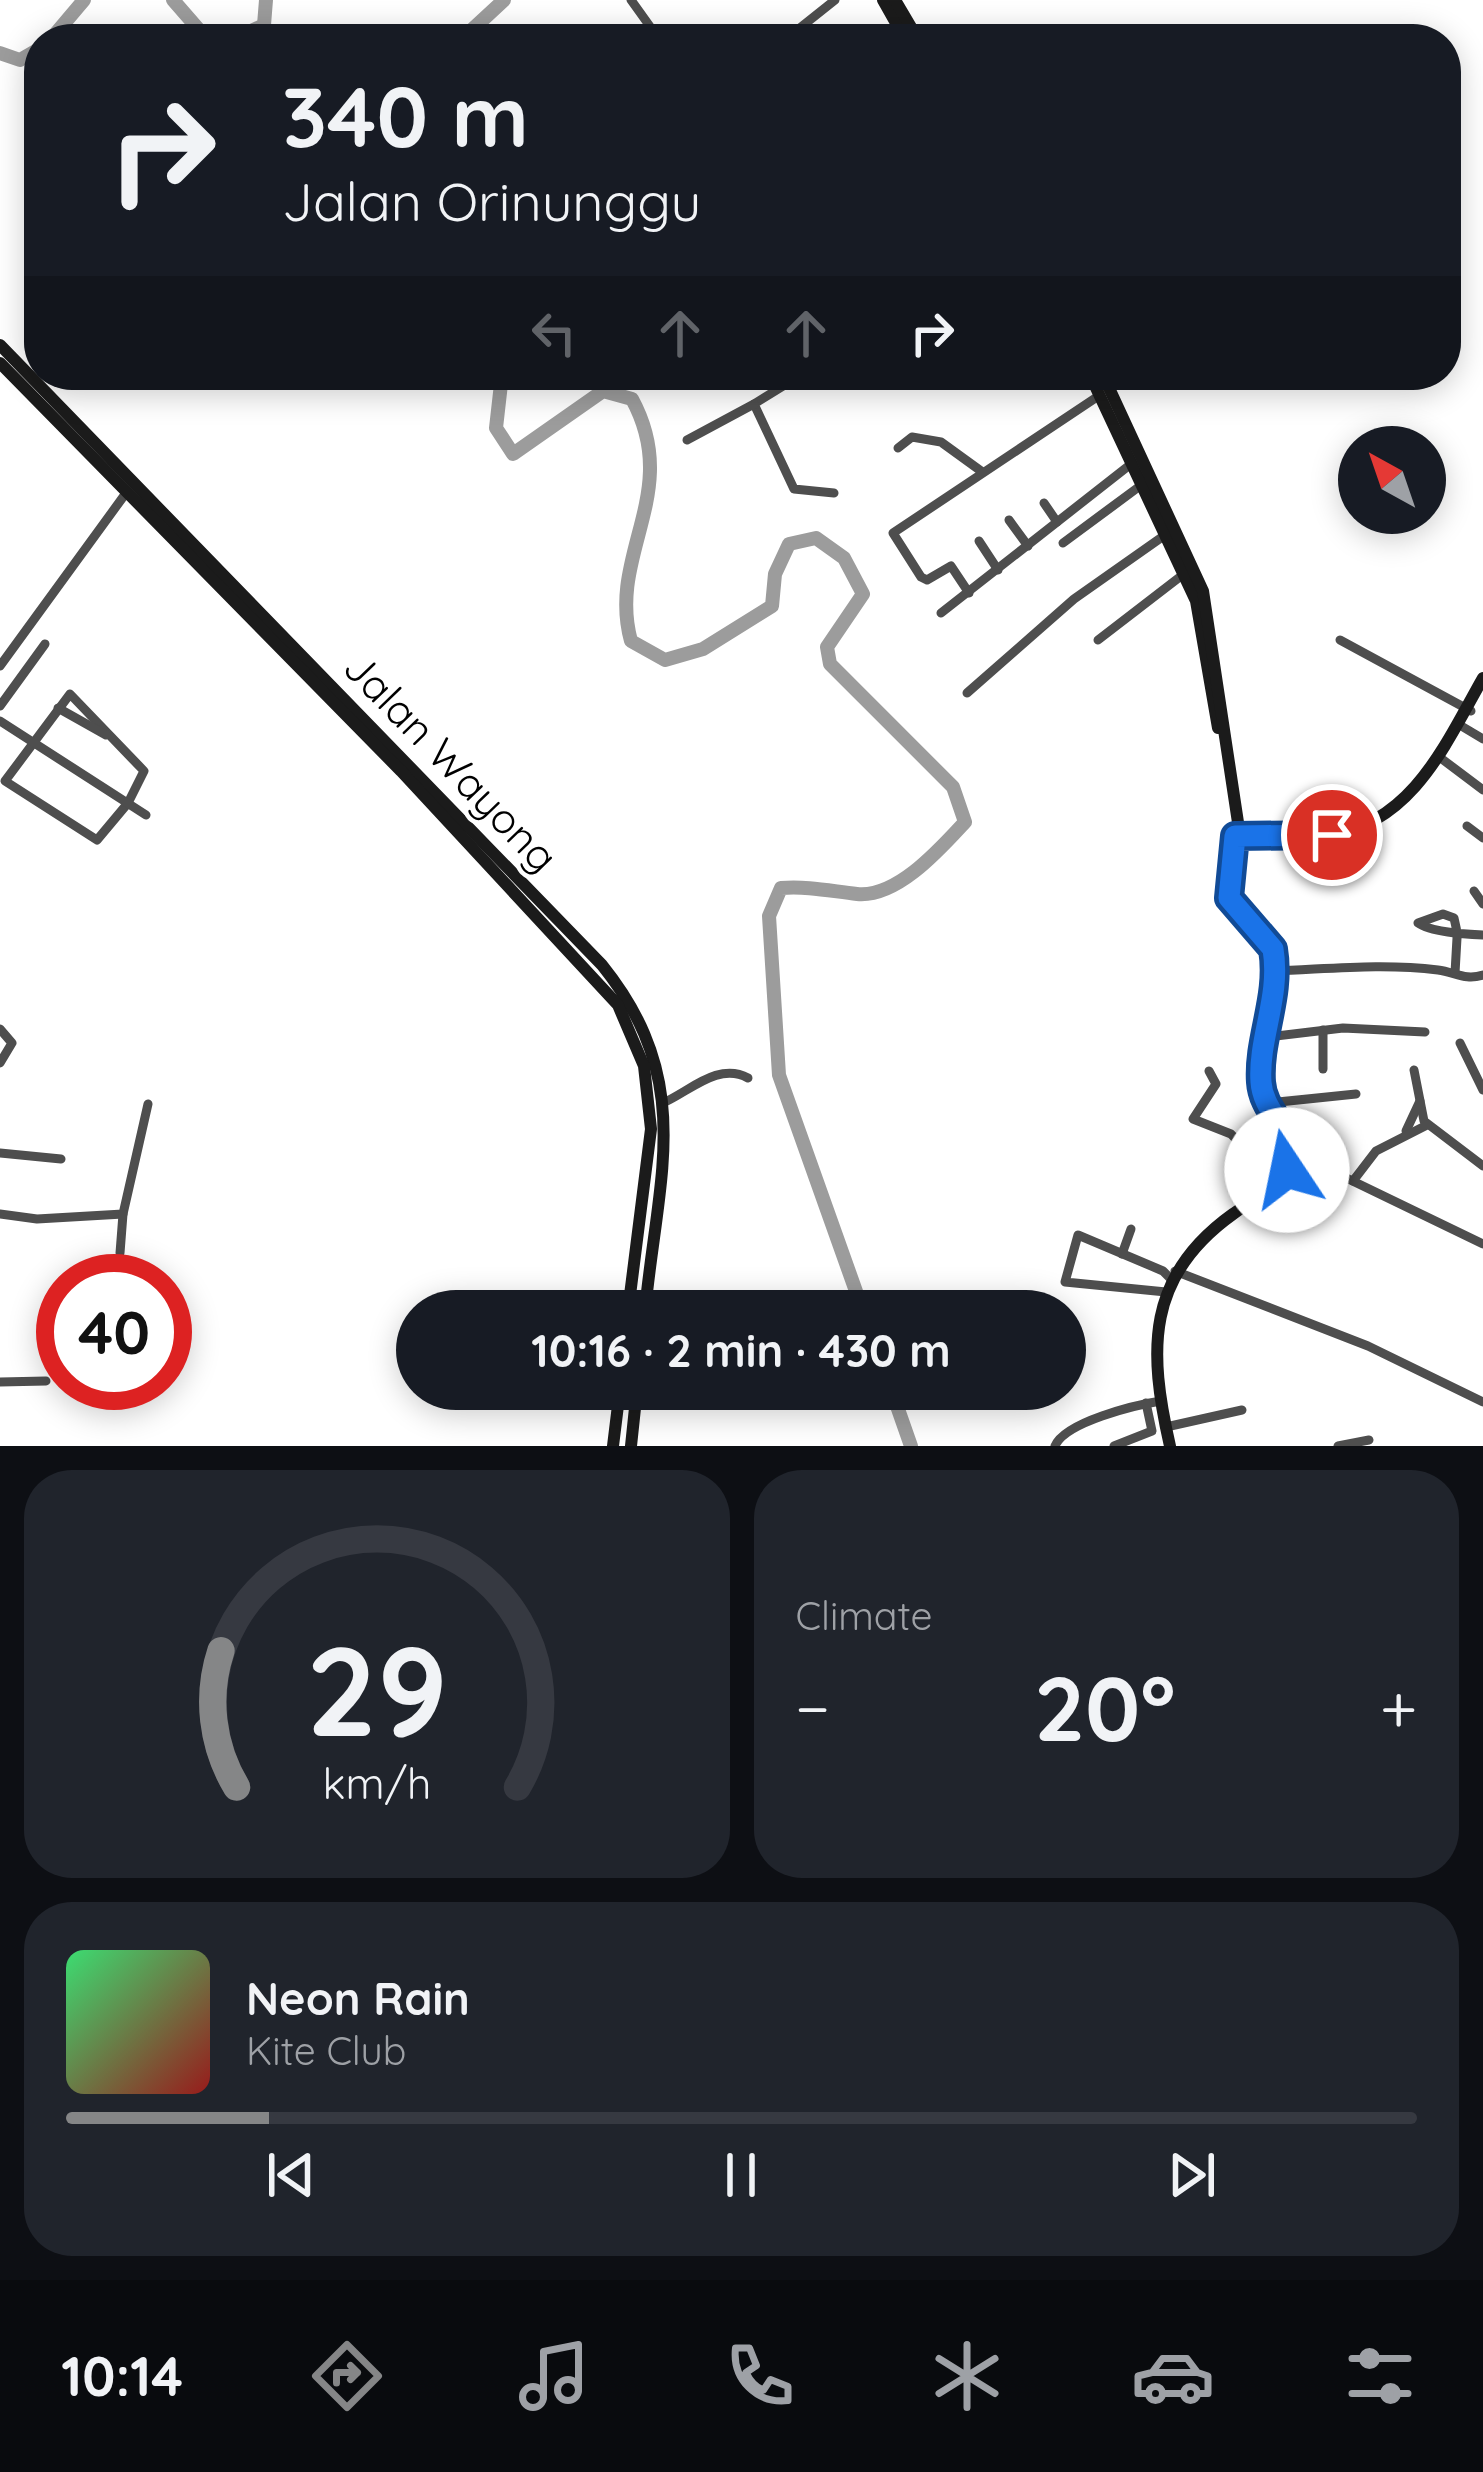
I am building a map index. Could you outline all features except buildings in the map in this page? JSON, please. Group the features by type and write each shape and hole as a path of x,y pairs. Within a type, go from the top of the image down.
{"main road":[{"name":"Jalan Wayong","path":"0,345 24,370"},
{"name":"Jalan Wayong","path":"0,362 24,387"},
{"name":"Jalan Wayong","path":"27,390 401,771 582,960 618,1005 644,1066 651,1129 631,1290"},
{"name":"Jalan Wayong","path":"44,390 602,965 644,1027 665,1102 647,1290"},
{"path":"1099,390 1203,591 1223,703 1235,836 1229,898 1273,949 1261,1082 1285,1130 1292,1157 1275,1181 1207,1233 1171,1281 1156,1340 1153,1402 1170,1446"},
{"path":"1105,390 1140,486 1185,573 1205,634 1235,836"},
{"path":"1441,758 1483,678"},
{"path":"1235,836 1332,835 1406,798 1441,758 1483,690"},
{"path":"613,1446 617,1410"},
{"path":"631,1446 635,1410"}],"street":[{"path":"805,24 835,0"},
{"path":"687,440 776,390"},
{"path":"969,593 951,566 927,580 921,578 893,533 981,471 1107,402"},
{"path":"754,404 794,489 834,493"},
{"path":"898,448 912,437 941,442 981,471"},
{"path":"941,613 1131,464"},
{"path":"1063,544 1140,486"},
{"path":"0,666 126,493"},
{"path":"1044,503 1057,522"},
{"path":"1009,520 1028,546"},
{"path":"967,693 1074,599 1165,535"},
{"path":"980,541 998,570"},
{"path":"1098,640 1185,573"},
{"path":"1340,640 1468,710"},
{"path":"0,706 45,644"},
{"path":"74,695 141,764 143,776 127,805 97,840 7,783 58,708 74,695"},
{"path":"58,708 116,741"},
{"path":"0,724 146,815"},
{"path":"1462,727 1483,739"},
{"path":"1441,758 1483,790"},
{"path":"1467,826 1483,838"},
{"path":"1474,891 1483,904"},
{"path":"1455,973 1457,934 1483,935"},
{"path":"1274,970 1365,965 1455,973 1464,978 1483,975"},
{"path":"0,1029 12,1043 0,1063"},
{"path":"1268,1037 1323,1030 1425,1032"},
{"path":"1323,1030 1323,1070"},
{"path":"1460,1043 1483,1090"},
{"path":"1414,1070 1427,1125 1483,1166"},
{"path":"1209,1071 1216,1084 1193,1119 1231,1134 1275,1181"},
{"path":"665,1102 713,1076 738,1073 748,1078"},
{"path":"1269,1103 1356,1094"},
{"path":"1406,1131 1420,1102"},
{"path":"120,1253 123,1214 148,1104"},
{"path":"1353,1180 1368,1158 1406,1131 1427,1125"},
{"path":"0,1153 61,1159"},
{"path":"1292,1157 1353,1180 1483,1244"},
{"path":"0,1214 37,1219 123,1214"},
{"path":"1122,1254 1131,1229"},
{"path":"1171,1281 1163,1270 1078,1235 1065,1282 1171,1281 1406,1363 1483,1402"},
{"path":"0,1382 36,1381"},
{"path":"1055,1446 1061,1436 1085,1424 1153,1402 1152,1431 1114,1446"},
{"path":"1166,1427 1242,1410"},
{"path":"1338,1446 1369,1440"}],"waterway":[{"path":"64,24 84,0"},
{"path":"173,0 194,24"},
{"path":"264,24 266,0"},
{"path":"478,24 504,0"},
{"path":"0,53 24,58"},
{"path":"500,390 496,428 513,454 603,391 632,399 646,433 650,464 648,494 628,580 631,641 665,660 703,649 772,606 775,574 789,544 816,538 844,558 863,594 827,647 830,664 953,787 965,822 902,880 857,894 781,888 769,916 779,1075 856,1290"},
{"path":"898,1410 911,1446"}],"route":[{"path":"1287,1170 1290,1143 1261,1082 1275,997 1275,958 1268,942 1232,904 1228,886 1235,836 1332,835"}]}
